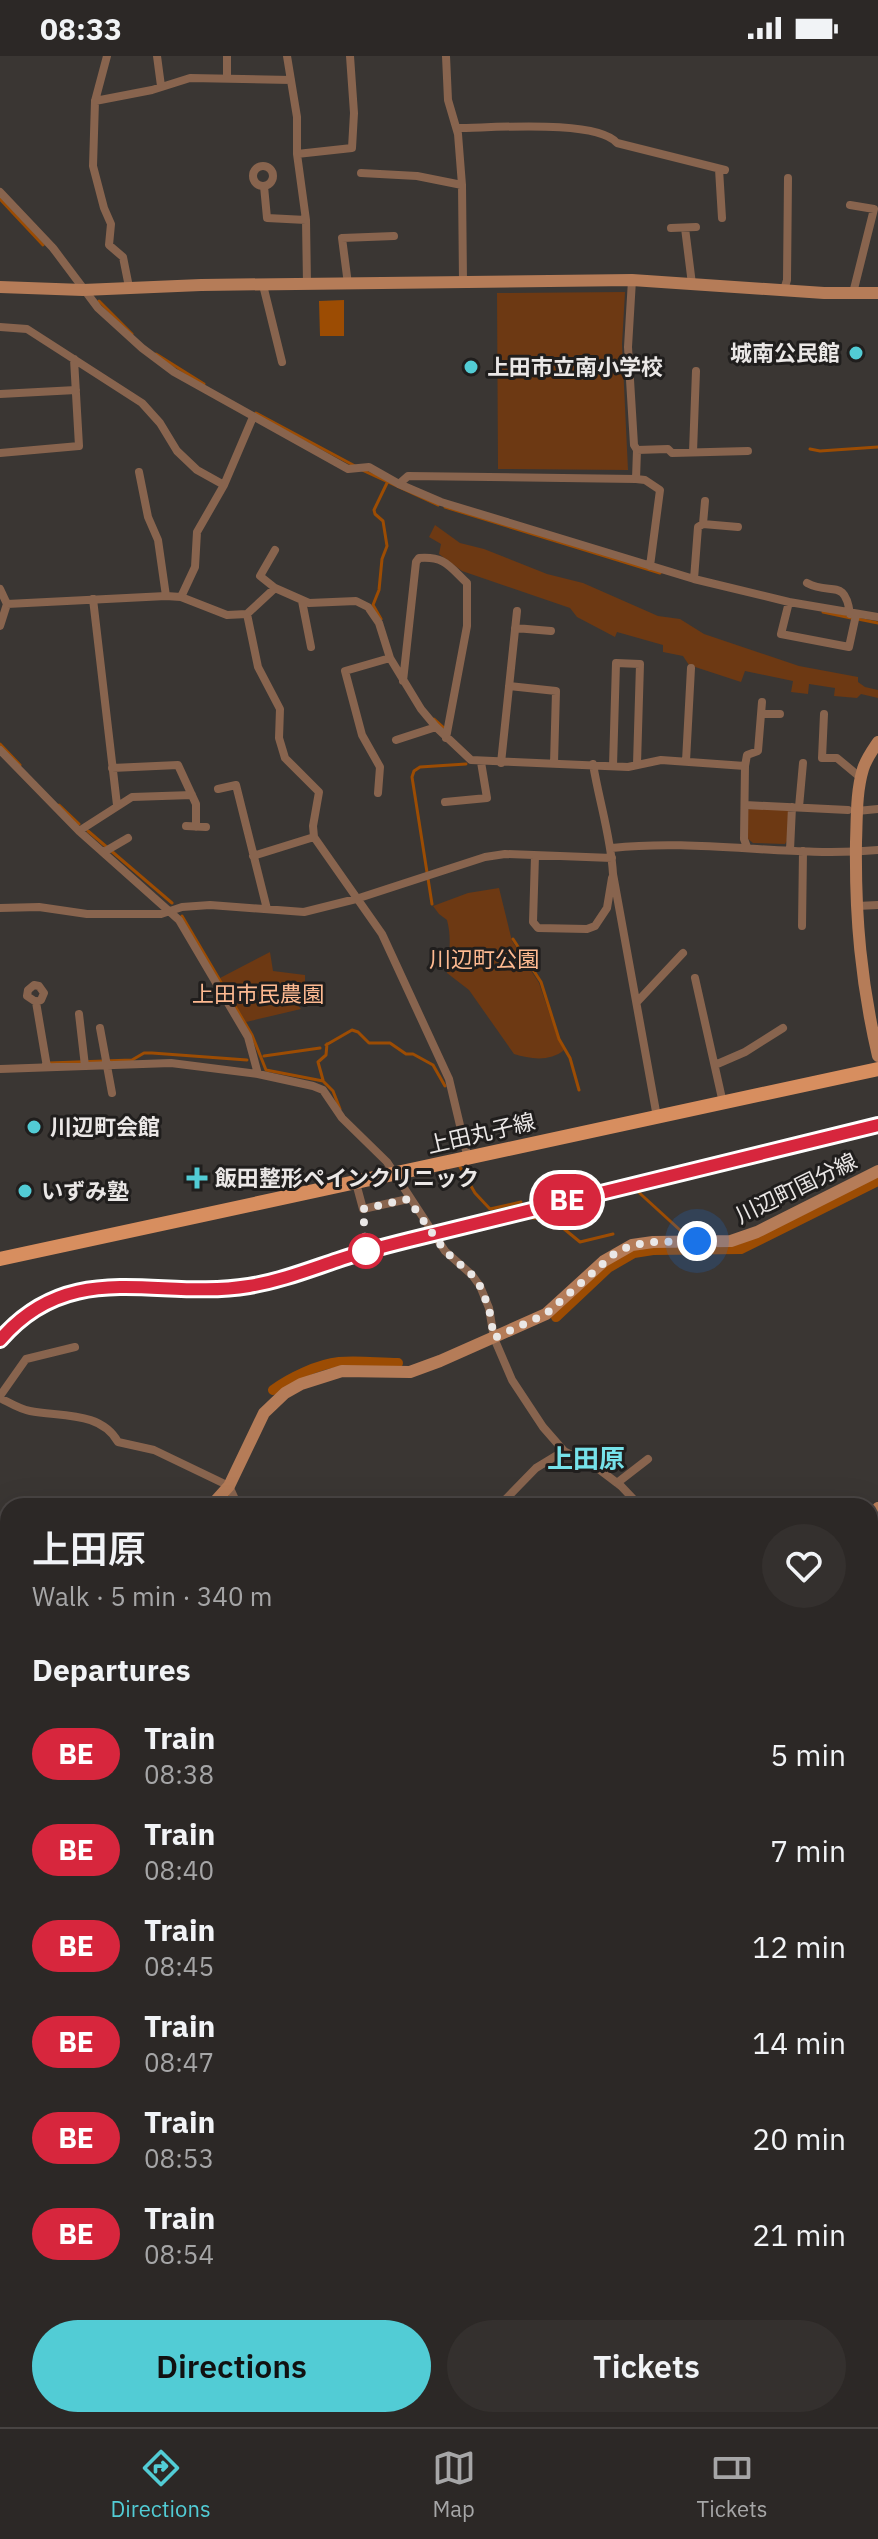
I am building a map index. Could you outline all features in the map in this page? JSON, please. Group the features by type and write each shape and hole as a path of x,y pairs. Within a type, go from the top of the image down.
{"main road":[{"name":"上田丸子線","path":"0,1256 356,1183 878,1069"}],"street":[{"path":"107,56 95,101 94,175 111,224 109,245 123,257 129,287"},
{"path":"157,56 161,86"},
{"path":"227,56 227,78"},
{"path":"287,56 297,117 297,154 306,220 307,284"},
{"path":"297,154 352,148 354,113 350,56"},
{"path":"446,56 448,100 457,128 462,185 463,281"},
{"path":"95,101 131,95 190,78 291,80"},
{"path":"457,128 574,127 599,132 612,137 617,143 722,170 722,218"},
{"path":"361,173 417,176 462,185"},
{"path":"784,290 787,280 788,178"},
{"path":"264,186 267,218 306,220"},
{"path":"0,192 53,248 98,308 142,348 174,372 348,469 369,467 441,502 694,579 789,602 878,617"},
{"path":"850,205 874,209 853,293"},
{"path":"671,228 696,227"},
{"path":"685,228 692,284"},
{"path":"348,284 342,238 394,236"},
{"path":"632,280 628,347 634,445 637,450 636,479"},
{"path":"0,287 83,290 632,280 878,293"},
{"path":"263,285 282,362"},
{"path":"0,327 27,329 142,403 160,423 177,451 197,470 224,485"},
{"path":"0,453 79,446 74,359"},
{"path":"693,452 696,371"},
{"path":"0,394 76,390"},
{"path":"181,597 195,567 197,532 224,485 253,417"},
{"path":"637,450 668,449 672,453 748,451"},
{"path":"139,472 148,517 158,540 166,596"},
{"path":"399,484 408,476 645,480 660,490 650,566"},
{"path":"703,524 705,501"},
{"path":"694,579 698,527 703,524 738,527"},
{"path":"275,550 260,576 275,588 302,601 356,601 368,607 375,615 390,658 403,682 436,727 471,760 613,766 661,760 745,766"},
{"path":"403,682 416,562 419,558 436,557 467,583 467,626 446,738"},
{"path":"789,602 781,634 849,647 853,614 847,596 842,590 813,587 807,583"},
{"path":"7,604 166,596 181,597 227,615 247,614 275,588"},
{"path":"0,589 7,604 0,626"},
{"path":"93,599 117,805"},
{"path":"302,601 311,647"},
{"path":"501,763 517,611"},
{"path":"247,614 258,667 280,709 279,738 285,758 319,792 314,837 382,934 449,1079 468,1159"},
{"path":"515,628 551,631"},
{"path":"378,793 380,767 362,735 345,671 390,658"},
{"path":"613,766 616,663 640,664 637,764"},
{"path":"686,761 691,668"},
{"path":"509,686 556,691 554,763"},
{"path":"747,847 744,839 745,766 747,755 758,751 762,702"},
{"path":"761,714 780,714"},
{"path":"824,714 822,758 837,758 861,778"},
{"path":"396,740 436,727"},
{"path":"878,742 864,766 852,810 856,852 856,928 868,1012 878,1056"},
{"path":"0,750 79,831 179,920 248,1037 258,1074"},
{"path":"445,802 487,798 481,762"},
{"path":"790,850 803,763"},
{"path":"593,764 612,853 613,874 657,1118"},
{"path":"112,768 178,765 196,804 196,827"},
{"path":"218,789 236,785 267,909"},
{"path":"79,831 132,797 192,795"},
{"path":"745,805 878,809"},
{"path":"186,826 206,827"},
{"path":"253,856 314,837"},
{"path":"104,852 128,838"},
{"path":"0,908 39,907 87,914 161,914 182,907 210,905 304,912 356,899 485,857 505,854 612,853 683,844 803,851 878,850"},
{"path":"802,926 803,851"},
{"path":"535,856 533,922 538,928 587,929 595,926 607,908 613,874"},
{"path":"857,906 878,905"},
{"path":"637,1002 683,953"},
{"path":"695,978 723,1103"},
{"path":"36,1002 46,1064"},
{"path":"79,1014 85,1066"},
{"path":"100,1028 112,1093"},
{"path":"715,1065 745,1052 783,1028"},
{"path":"0,1069 46,1064 171,1063 258,1074 323,1090 342,1118 387,1162 408,1199 445,1251 480,1286 489,1308 494,1338 512,1380 543,1427 564,1451 596,1467 632,1498"},
{"name":"川辺町国分線","path":"218,1498 229,1486 264,1413 285,1393 342,1371 417,1371 546,1314 615,1253 632,1245 739,1239 878,1171"},
{"path":"356,1183 363,1209 408,1199"},
{"path":"75,1347 26,1359 0,1397 29,1411 75,1416 101,1424 114,1434 118,1442 154,1450 229,1486 234,1498"},
{"path":"507,1498 536,1468 564,1451"},
{"path":"617,1483 648,1459"}],"green space":[{"path":"625,292 622,344 628,470 498,469 497,293"},
{"path":"435,525 460,543 484,549 547,574 583,583 658,616 680,619 704,634 799,666 858,677 858,682 865,687 878,690 878,698 861,694 857,698 834,696 835,688 809,684 808,694 791,692 793,681 745,671 741,682 689,665 683,656 663,652 663,645 617,632 615,637 577,617 570,608 462,571 439,554 441,544 429,537"},
{"path":"751,807 786,808 790,812 785,844 753,843 748,839 748,810"},
{"name":"川辺町公園","path":"499,888 512,941 539,983 564,1050 553,1056 533,1058 514,1054 469,990 447,973 449,927 447,920 433,906 468,893"},
{"name":"上田市民農園","path":"270,952 273,971 305,975 305,993 289,992 301,1009 246,1022 220,978"}],"shaded area":[{"path":"344,300 344,336 320,336 319,301"}],"waterway":[{"path":"0,199 43,245"},
{"path":"99,301 132,334"},
{"path":"156,354 204,384"},
{"path":"256,413 355,466"},
{"path":"810,449 878,447"},
{"path":"362,470 438,505"},
{"path":"381,619 373,605 387,546 383,521 374,510 387,483"},
{"path":"445,507 660,573"},
{"path":"823,612 851,618"},
{"path":"858,619 878,623"},
{"path":"434,719 443,727"},
{"path":"0,744 20,765"},
{"path":"432,904 412,777 420,767 466,764"},
{"path":"59,805 79,824"},
{"path":"88,831 172,903"},
{"path":"182,916 252,1035 266,1070 323,1081 333,1091 340,1109"},
{"path":"513,939 541,982 579,1090"},
{"path":"326,1045 352,1030 369,1043 390,1043 406,1054 413,1054 433,1065 445,1086"},
{"path":"323,1080 318,1062 326,1055 327,1044"},
{"path":"264,1056 320,1048"},
{"path":"49,1063 132,1060 144,1053 247,1060"},
{"path":"460,1167 475,1193 490,1209 521,1202"},
{"path":"556,1317 608,1268 634,1253 741,1249 878,1181"},
{"path":"634,1188 681,1231"},
{"path":"529,1215 532,1218 552,1219 580,1242 613,1234"},
{"path":"273,1390 304,1372 331,1363 398,1363"}],"railway":[{"path":"288,1278 351,1255 878,1125"},
{"path":"0,1340 23,1317 47,1302 72,1293 125,1287 233,1288 296,1276"}],"train":[{"name":"BE","path":"0,1340 37,1310 81,1290 119,1285 228,1289 269,1283 355,1254 878,1125"}],"place":[{"name":"城南公民館","path":"856,353"},
{"name":"上田市立南小学校","path":"471,367"},
{"name":"川辺町会館","path":"34,1127"},
{"name":"飯田整形ペインクリニック","path":"197,1178"},
{"name":"いずみ塾","path":"25,1191"}],"district":[{"name":"上田原","path":"586,1459"}],"route":[{"path":"366,1251 363,1209 408,1199 445,1251 480,1286 492,1319 494,1338 546,1314 615,1253 632,1245 697,1241"}]}
